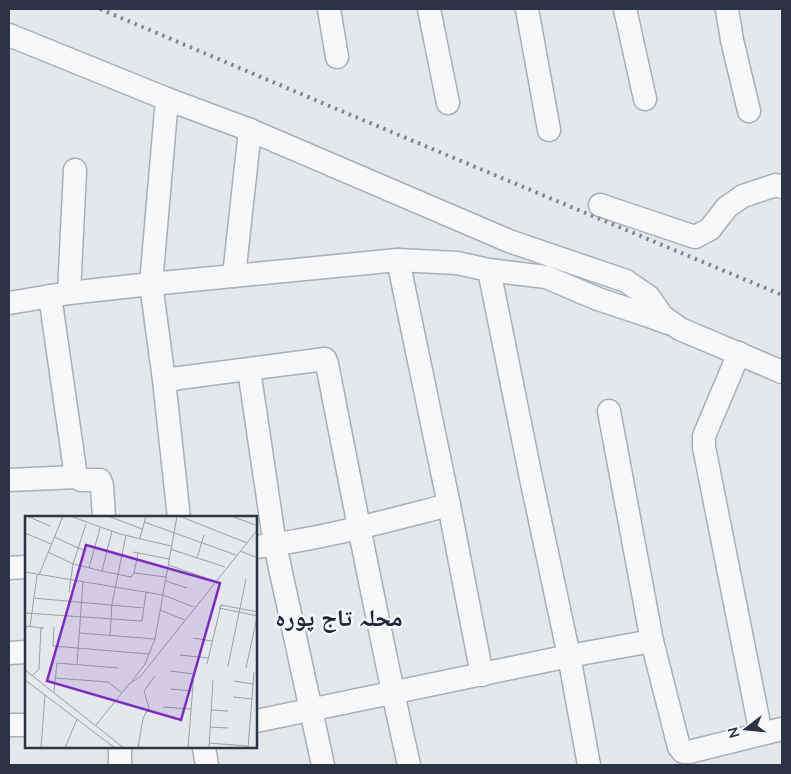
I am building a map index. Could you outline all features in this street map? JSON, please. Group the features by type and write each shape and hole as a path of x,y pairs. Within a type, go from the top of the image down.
{"street":[{"path":"329,9 337,57"},
{"path":"429,9 448,104"},
{"path":"527,9 549,130"},
{"path":"625,9 645,99"},
{"path":"727,9 732,40 749,111"},
{"path":"9,35 167,99 250,130 509,241 626,281 649,297 662,316 680,329"},
{"path":"167,99 151,284 179,516"},
{"path":"234,276 250,130"},
{"path":"75,170 60,294 76,477"},
{"path":"600,206 695,237 710,229 727,207 743,196 776,185 782,187"},
{"path":"398,260 482,674"},
{"path":"9,303 60,294 398,260 457,263 489,270 546,277 598,299 649,316 782,372"},
{"path":"489,270 569,656 589,765"},
{"path":"609,411 652,640 679,747 683,752 690,752 772,731 704,447 704,436 739,353"},
{"path":"164,380 325,359 392,693 409,765"},
{"path":"249,370 266,546 311,710 323,765"},
{"path":"9,480 76,477 80,480 100,480 104,516"},
{"path":"266,546 358,528 449,505"},
{"path":"9,568 25,567"},
{"path":"258,721 652,640"},
{"path":"9,653 25,652"},
{"path":"9,725 25,725"},
{"path":"120,749 120,765"},
{"path":"204,749 207,765"}],"railway":[{"path":"100,9 782,295"}],"district":[{"name":"محلہ تاج پورہ","path":"339,618"}]}
